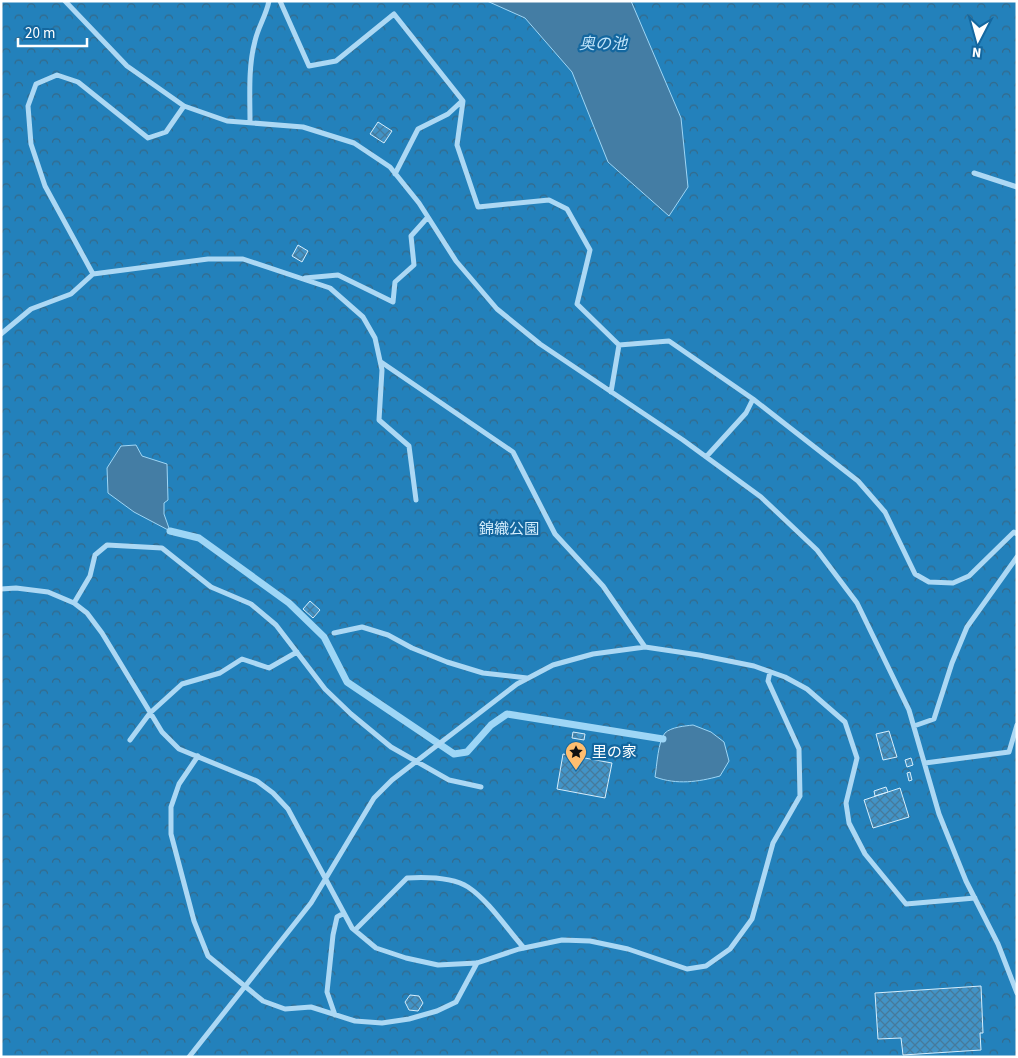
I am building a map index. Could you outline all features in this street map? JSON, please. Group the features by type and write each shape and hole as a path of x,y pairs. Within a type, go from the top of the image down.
{"street":[{"path":"66,1 127,66 184,106 227,121 303,126 354,142 390,167 428,217 456,261 497,309 540,344 706,457 761,498 816,550 857,603 910,710 939,814 966,881 998,944 1017,993"},
{"path":"250,122 250,82 255,41 267,13 269,1"},
{"path":"280,1 309,66 336,61 394,14 463,101 457,145 478,207 549,200 566,209 590,250 577,304 619,345 669,341 753,400 858,481 885,512 915,574 929,582 953,584 969,576 1014,532 1017,534"},
{"path":"93,274 45,186 31,144 28,106 36,84 56,75 78,82 148,138 166,132 184,106"},
{"path":"395,174 418,130 448,114 463,101"},
{"path":"974,173 1017,187"},
{"path":"302,279 338,275 393,302 395,282 414,265 410,236 428,217"},
{"path":"1,334 31,309 71,294 93,274 208,259 243,259 330,288 363,318 375,338 382,370 379,420 409,446 416,500"},
{"path":"611,392 619,345"},
{"path":"381,362 513,452 555,534 604,586 645,647"},
{"path":"706,457 746,413 753,400"},
{"path":"74,603 90,576 95,555 107,545 162,548 211,586 251,604 276,625 325,690 350,714 391,747 449,780 481,787"},
{"path":"914,726 934,719 952,663 967,627 1017,558"},
{"path":"1,589 16,588 48,592 74,603 87,613 102,633 162,732 179,749 257,781 273,793 288,809 325,879 355,930 376,948 406,958 438,965 477,963 524,948 562,940 628,948 687,969 706,966 730,949 752,918 773,844 800,796 800,749 768,681 770,672"},
{"path":"334,633 362,627 388,635 412,648 447,662 483,672 527,678"},
{"path":"189,1057 311,903 374,798 392,780 517,684 553,665 593,654 645,647 699,654 754,666 785,677 807,690 845,722 857,758 846,803 849,823 865,854 906,904 975,898"},
{"path":"130,740 150,713 182,684 220,673 242,659 269,668 297,652"},
{"path":"925,763 1009,752 1017,725"},
{"path":"198,756 179,784 171,807 171,834 194,921 208,956 263,1001 285,1009 311,1007 355,1021 382,1023 409,1019 437,1011 456,1002 477,963"},
{"path":"355,930 407,878 436,877 467,886 481,898 524,948"},
{"path":"335,1015 327,992 333,935 337,917 344,913"}],"green space":[{"name":"錦織公園","path":"1,1 1017,1 1017,1057 1,1057"}],"water":[{"name":"奥の池","path":"487,1 631,1 681,118 688,187 669,216 608,162 572,72 525,18"},
{"path":"136,445 142,456 167,464 168,500 164,503 164,514 170,531 134,512 108,493 107,468 121,446"},
{"path":"693,725 711,732 724,742 729,761 720,776 688,782 663,780 655,777 659,747 665,733 674,728"}],"building":[{"path":"378,122 392,131 384,143 370,134"},
{"path":"298,245 308,251 302,262 292,256"},
{"path":"310,601 320,610 313,618 303,609"},
{"path":"889,731 897,757 883,760 876,734"},
{"path":"573,732 585,734 584,740 572,738"},
{"path":"563,754 612,763 605,798 557,789"},
{"path":"911,758 913,765 907,767 905,760"},
{"path":"910,772 912,780 909,781 907,773"},
{"path":"886,787 888,792 875,796 874,791"},
{"path":"900,788 909,817 873,828 864,800"},
{"path":"981,986 983,1033 980,1033 981,1050 903,1055 901,1038 878,1039 875,993"},
{"path":"410,995 419,996 423,1003 418,1011 409,1010 405,1002"}],"waterway":[{"path":"170,531 199,538 289,603 324,637 347,682 454,754 467,752 491,725 507,714 663,739"}],"place":[{"name":"里の家","path":"576,771"}]}
